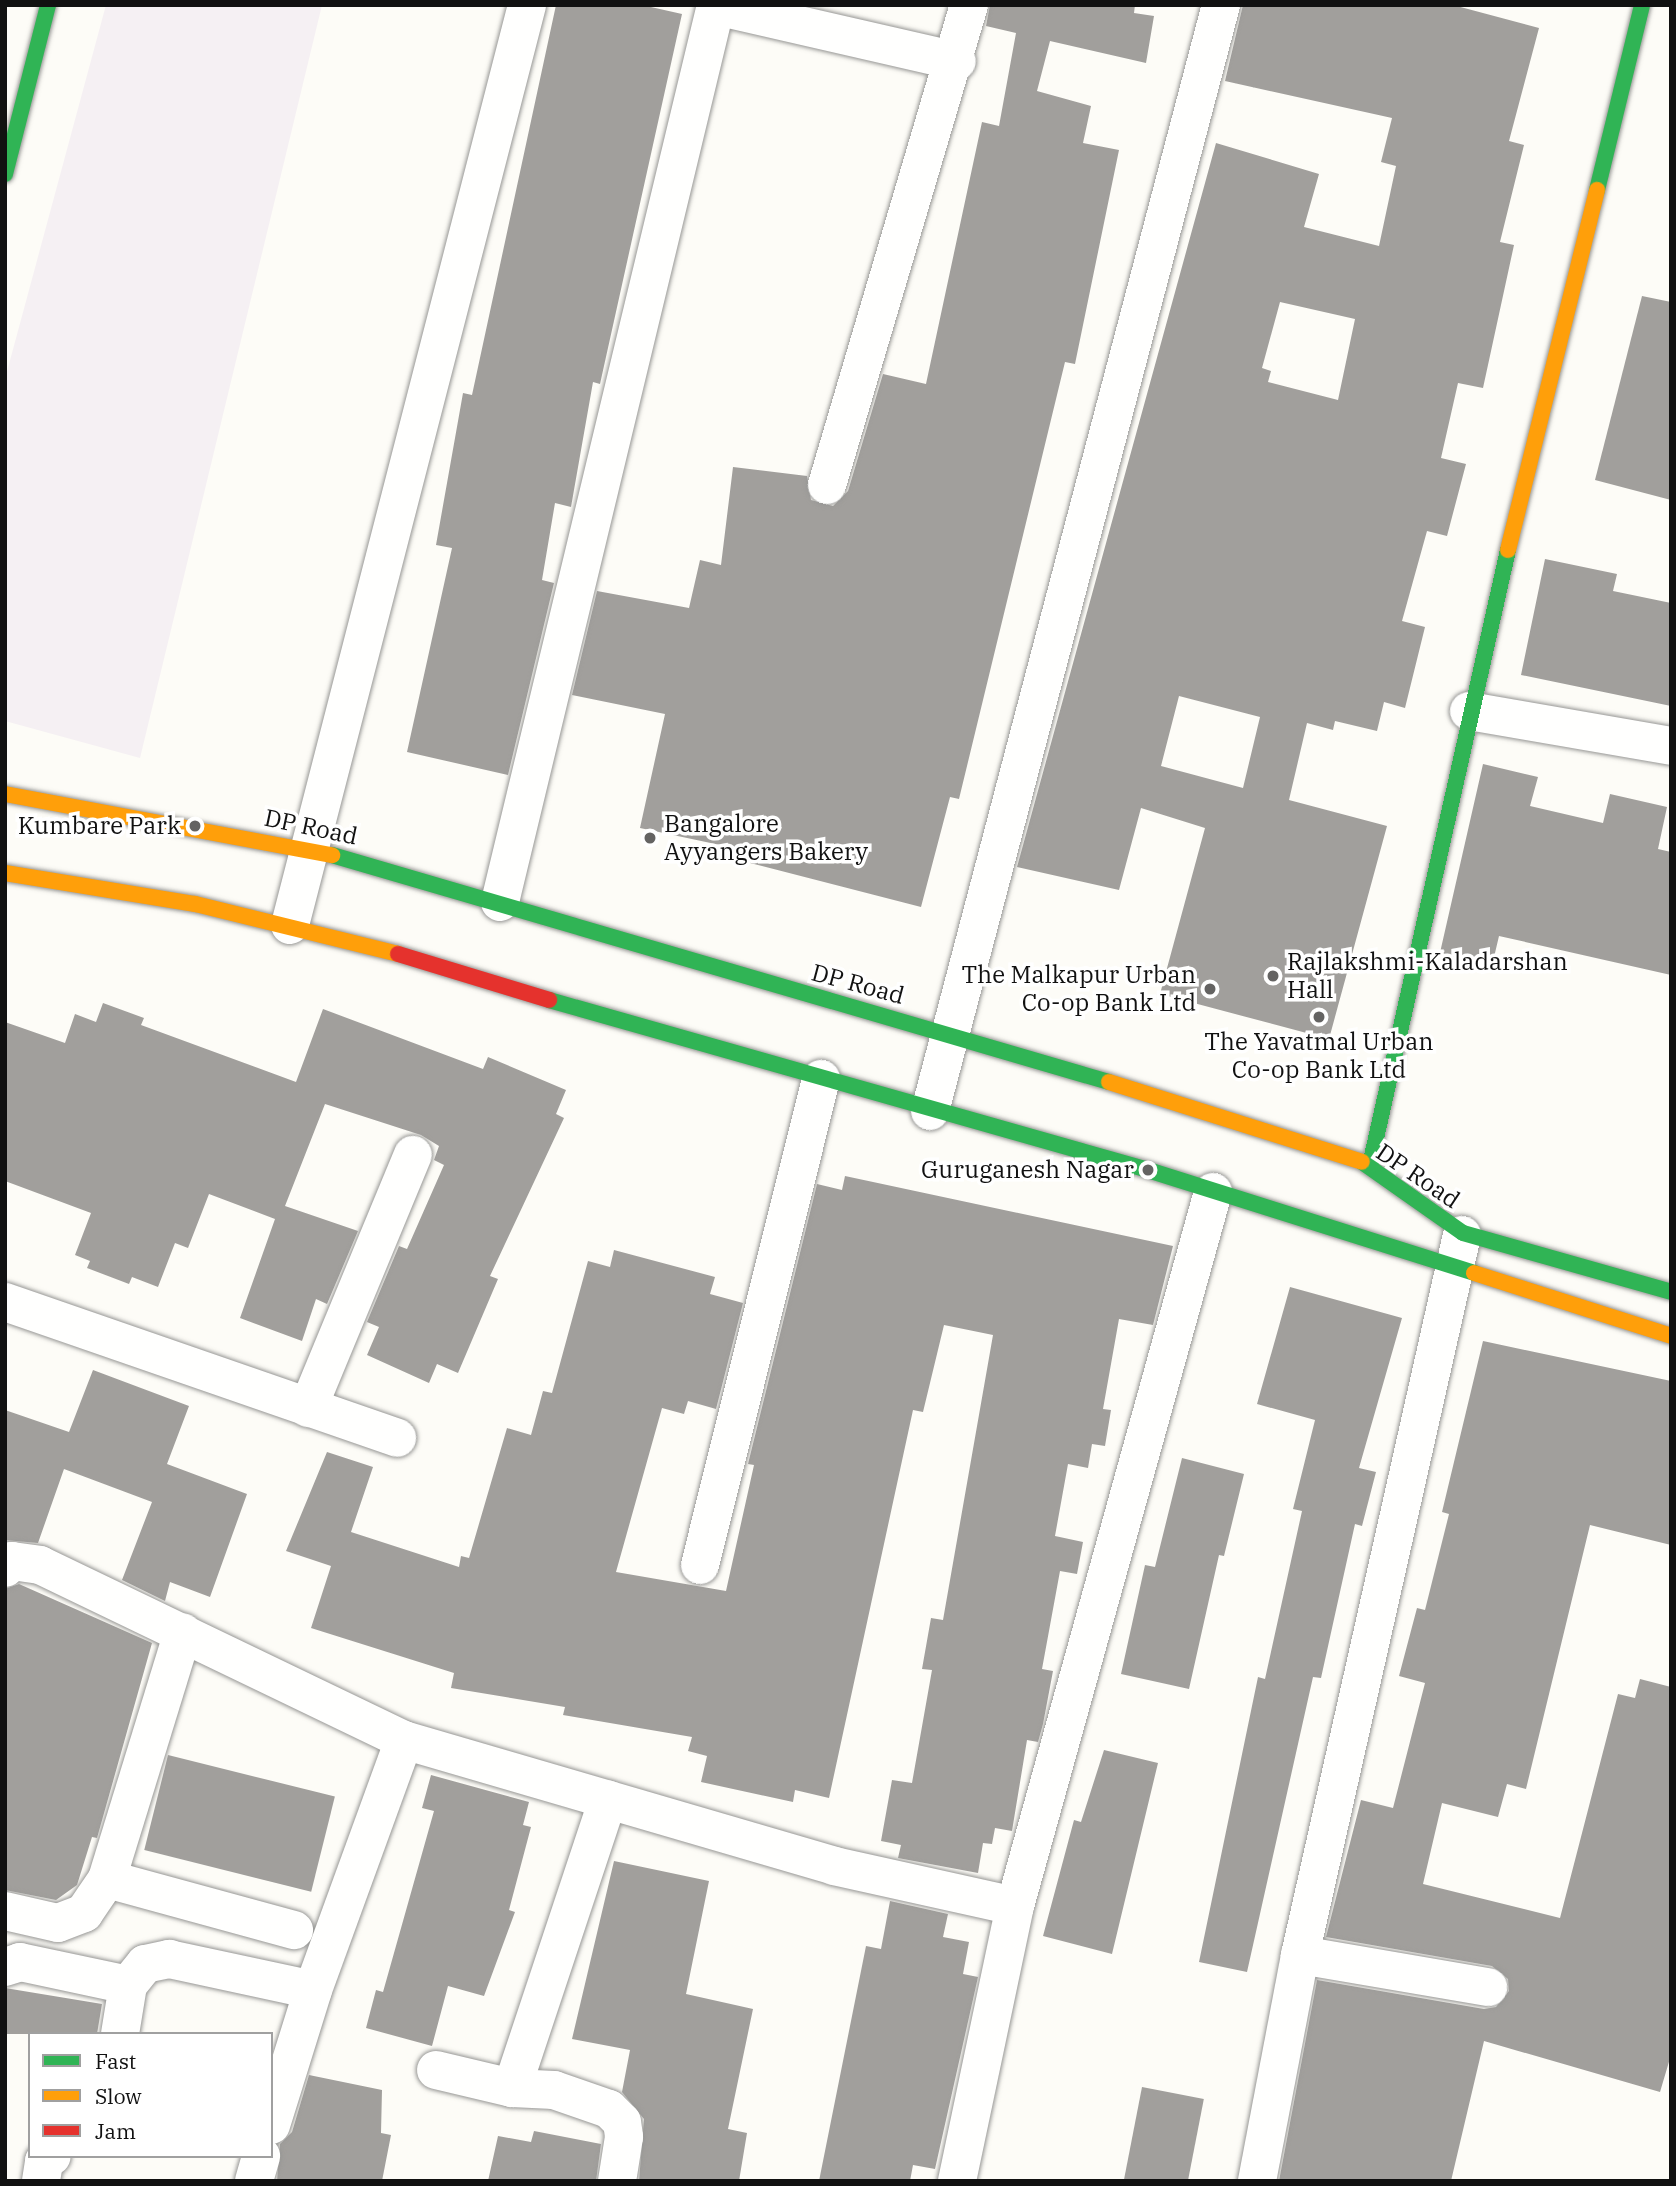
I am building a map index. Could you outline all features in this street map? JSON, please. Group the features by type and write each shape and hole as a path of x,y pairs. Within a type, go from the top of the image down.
{"main road":[{"path":"5,174 48,5"},
{"path":"1370,1165 1469,711 1642,5"},
{"name":"DP Road","path":"5,794 310,850 951,1032 1370,1165 1459,1251 1671,1336"},
{"name":"DP Road","path":"5,873 195,904 290,925 1213,1192 1271,1212 1671,1292"}],"street":[{"path":"290,925 527,5"},
{"path":"827,485 957,61 970,5"},
{"path":"930,1111 1221,5"},
{"path":"500,902 716,6 957,61"},
{"path":"1469,711 1671,747"},
{"path":"700,1564 821,1079"},
{"path":"308,1408 413,1155"},
{"path":"957,2181 1015,1906 1213,1192"},
{"path":"1257,2181 1300,1955 1459,1251"},
{"path":"5,1302 397,1438"},
{"path":"5,1569 12,1560 40,1565 404,1741 834,1866 1015,1906"},
{"path":"5,1911 58,1923 84,1913 107,1879 183,1632"},
{"path":"273,2118 313,1990 404,1741"},
{"path":"512,2088 608,1800"},
{"path":"107,1879 294,1930"},
{"path":"1300,1955 1488,1987"},
{"path":"120,2032 128,1985 145,1964 169,1959 313,1990"},
{"path":"5,1967 20,1962 128,1985"},
{"path":"436,2070 512,2088 554,2090 609,2109 622,2122 624,2137 617,2181"},
{"path":"41,2181 44,2161 48,2158"},
{"path":"254,2181 260,2158"}],"shaded area":[{"path":"106,5 322,5 140,758 5,721 5,379"}],"building":[{"path":"556,5 642,5 682,14 600,384 593,382 571,507 555,503 542,580 554,583 508,775 407,752 452,548 436,545 463,393 472,395"},
{"path":"990,5 1135,5 1134,13 1154,16 1146,63 1050,41 1037,91 1091,106 1083,143 1119,150 1075,364 1065,362 959,799 950,797 921,907 750,863 753,852 640,828 665,714 572,695 597,591 689,608 700,560 721,565 733,467 807,476 811,500 833,506 848,491 883,374 926,384 982,122 999,126 1016,33 986,26"},
{"path":"1243,5 1453,5 1539,28 1509,141 1524,145 1500,242 1514,245 1483,388 1458,383 1441,458 1466,464 1447,536 1427,531 1402,621 1425,627 1405,708 1384,702 1377,731 1335,721 1333,730 1307,723 1289,800 1387,826 1329,1039 1160,994 1205,828 1141,808 1119,890 1017,867 1216,143 1319,174 1304,227 1379,246 1396,166 1381,162 1392,118 1225,81","holes":["1280,302 1355,319 1338,400 1268,382 1271,371 1262,368","1179,696 1260,717 1243,788 1161,766"]},
{"path":"1642,296 1671,302 1671,500 1595,480"},
{"path":"1545,559 1617,574 1613,591 1671,603 1671,706 1521,675"},
{"path":"1483,764 1538,777 1530,806 1603,823 1610,794 1667,807 1658,849 1671,852 1671,975 1499,936 1491,970 1439,957"},
{"path":"103,1003 144,1018 141,1025 296,1082 323,1009 483,1069 488,1057 566,1090 556,1114 564,1118 490,1276 498,1279 458,1373 437,1364 429,1383 367,1355 379,1327 367,1322 399,1246 407,1249 444,1165 434,1160 439,1146 421,1135 325,1104 285,1206 358,1231 327,1304 316,1299 302,1341 240,1318 275,1219 209,1194 188,1248 175,1243 158,1287 132,1277 129,1284 87,1268 90,1261 75,1255 91,1213 5,1181 5,1022 65,1043 75,1014 96,1022"},
{"path":"845,1176 1173,1246 1153,1325 1119,1319 1103,1409 1111,1410 1105,1446 1092,1444 1088,1468 1068,1464 1055,1536 1083,1542 1077,1574 1060,1571 1042,1669 1053,1671 1038,1742 1027,1740 1012,1831 995,1828 992,1844 983,1843 978,1873 898,1858 901,1845 881,1841 892,1780 912,1783 932,1670 922,1669 931,1618 943,1620 993,1335 944,1325 923,1412 913,1410 829,1798 795,1790 793,1802 701,1782 707,1756 688,1751 692,1737 563,1715 565,1707 451,1688 454,1673 311,1628 331,1566 286,1551 327,1452 373,1467 351,1532 459,1567 461,1556 469,1558 507,1428 531,1435 543,1391 552,1393 588,1261 610,1267 614,1250 715,1277 710,1294 743,1303 716,1409 688,1401 684,1414 662,1408 616,1572 726,1591 754,1465 748,1464 817,1184 842,1190"},
{"path":"1290,1287 1402,1318 1359,1468 1376,1472 1362,1526 1355,1524 1321,1678 1313,1677 1247,1972 1199,1962 1258,1677 1265,1679 1302,1511 1293,1509 1315,1420 1257,1404"},
{"path":"1483,1341 1671,1381 1671,1545 1590,1525 1526,1789 1507,1784 1498,1817 1442,1803 1423,1884 1560,1918 1618,1694 1635,1698 1640,1679 1671,1687 1671,2055 1660,2092 1484,2041 1451,2181 1279,2181 1317,1980 1484,2009 1496,2007 1509,1991 1508,1979 1492,1966 1326,1937 1361,1800 1393,1808 1425,1683 1399,1676 1417,1608 1425,1610 1449,1514 1442,1512"},
{"path":"93,1370 189,1406 167,1464 247,1494 210,1597 170,1582 165,1601 122,1580 152,1502 64,1469 38,1543 5,1540 5,1410 69,1432"},
{"path":"1182,1458 1244,1474 1224,1556 1219,1555 1189,1689 1121,1674 1145,1565 1155,1567"},
{"path":"19,1584 152,1643 97,1838 92,1837 77,1885 56,1900 5,1890 5,1589"},
{"path":"1104,1750 1158,1763 1112,1954 1043,1936 1074,1820 1081,1822"},
{"path":"168,1755 335,1797 311,1892 144,1850"},
{"path":"431,1775 529,1802 523,1825 531,1827 509,1910 515,1912 484,1996 448,1986 432,2046 366,2028 376,1990 383,1992 434,1811 422,1808"},
{"path":"614,1861 709,1881 686,1994 753,2009 728,2129 747,2133 739,2181 639,2181 644,2119 622,2092 630,2050 572,2039"},
{"path":"890,1901 948,1914 943,1937 969,1942 963,1974 978,1977 935,2169 913,2165 910,2181 819,2181 866,1946 881,1949"},
{"path":"5,1988 102,2004 97,2032 5,2034"},
{"path":"309,2075 382,2090 381,2133 391,2135 382,2181 277,2181 280,2144 292,2132"},
{"path":"1142,2087 1204,2099 1188,2181 1124,2181"},
{"path":"534,2131 601,2144 596,2181 488,2181 498,2136 531,2142"}],"traffic: fast":[{"path":"5,174 48,5"},
{"path":"1597,190 1642,5"},
{"path":"1370,1165 1508,550"},
{"path":"332,855 1109,1082"},
{"path":"549,1000 1148,1170 1474,1273"},
{"path":"1362,1162 1463,1233 1671,1292"}],"traffic: slow":[{"path":"1508,550 1597,190"},
{"path":"5,794 332,855"},
{"path":"5,873 195,904 398,954"},
{"path":"1109,1082 1362,1162"},
{"path":"1474,1273 1671,1336"}],"traffic: jam":[{"path":"398,954 549,1000"}],"place":[{"name":"Kumbare Park","path":"195,826"},
{"name":"Bangalore Ayyangers Bakery","path":"650,838"},
{"name":"Rajlakshmi-Kaladarshan Hall","path":"1273,976"},
{"name":"The Malkapur Urban Co-op Bank Ltd","path":"1210,989"},
{"name":"The Yavatmal Urban Co-op Bank Ltd","path":"1319,1017"},
{"name":"Guruganesh Nagar","path":"1148,1170"}]}
